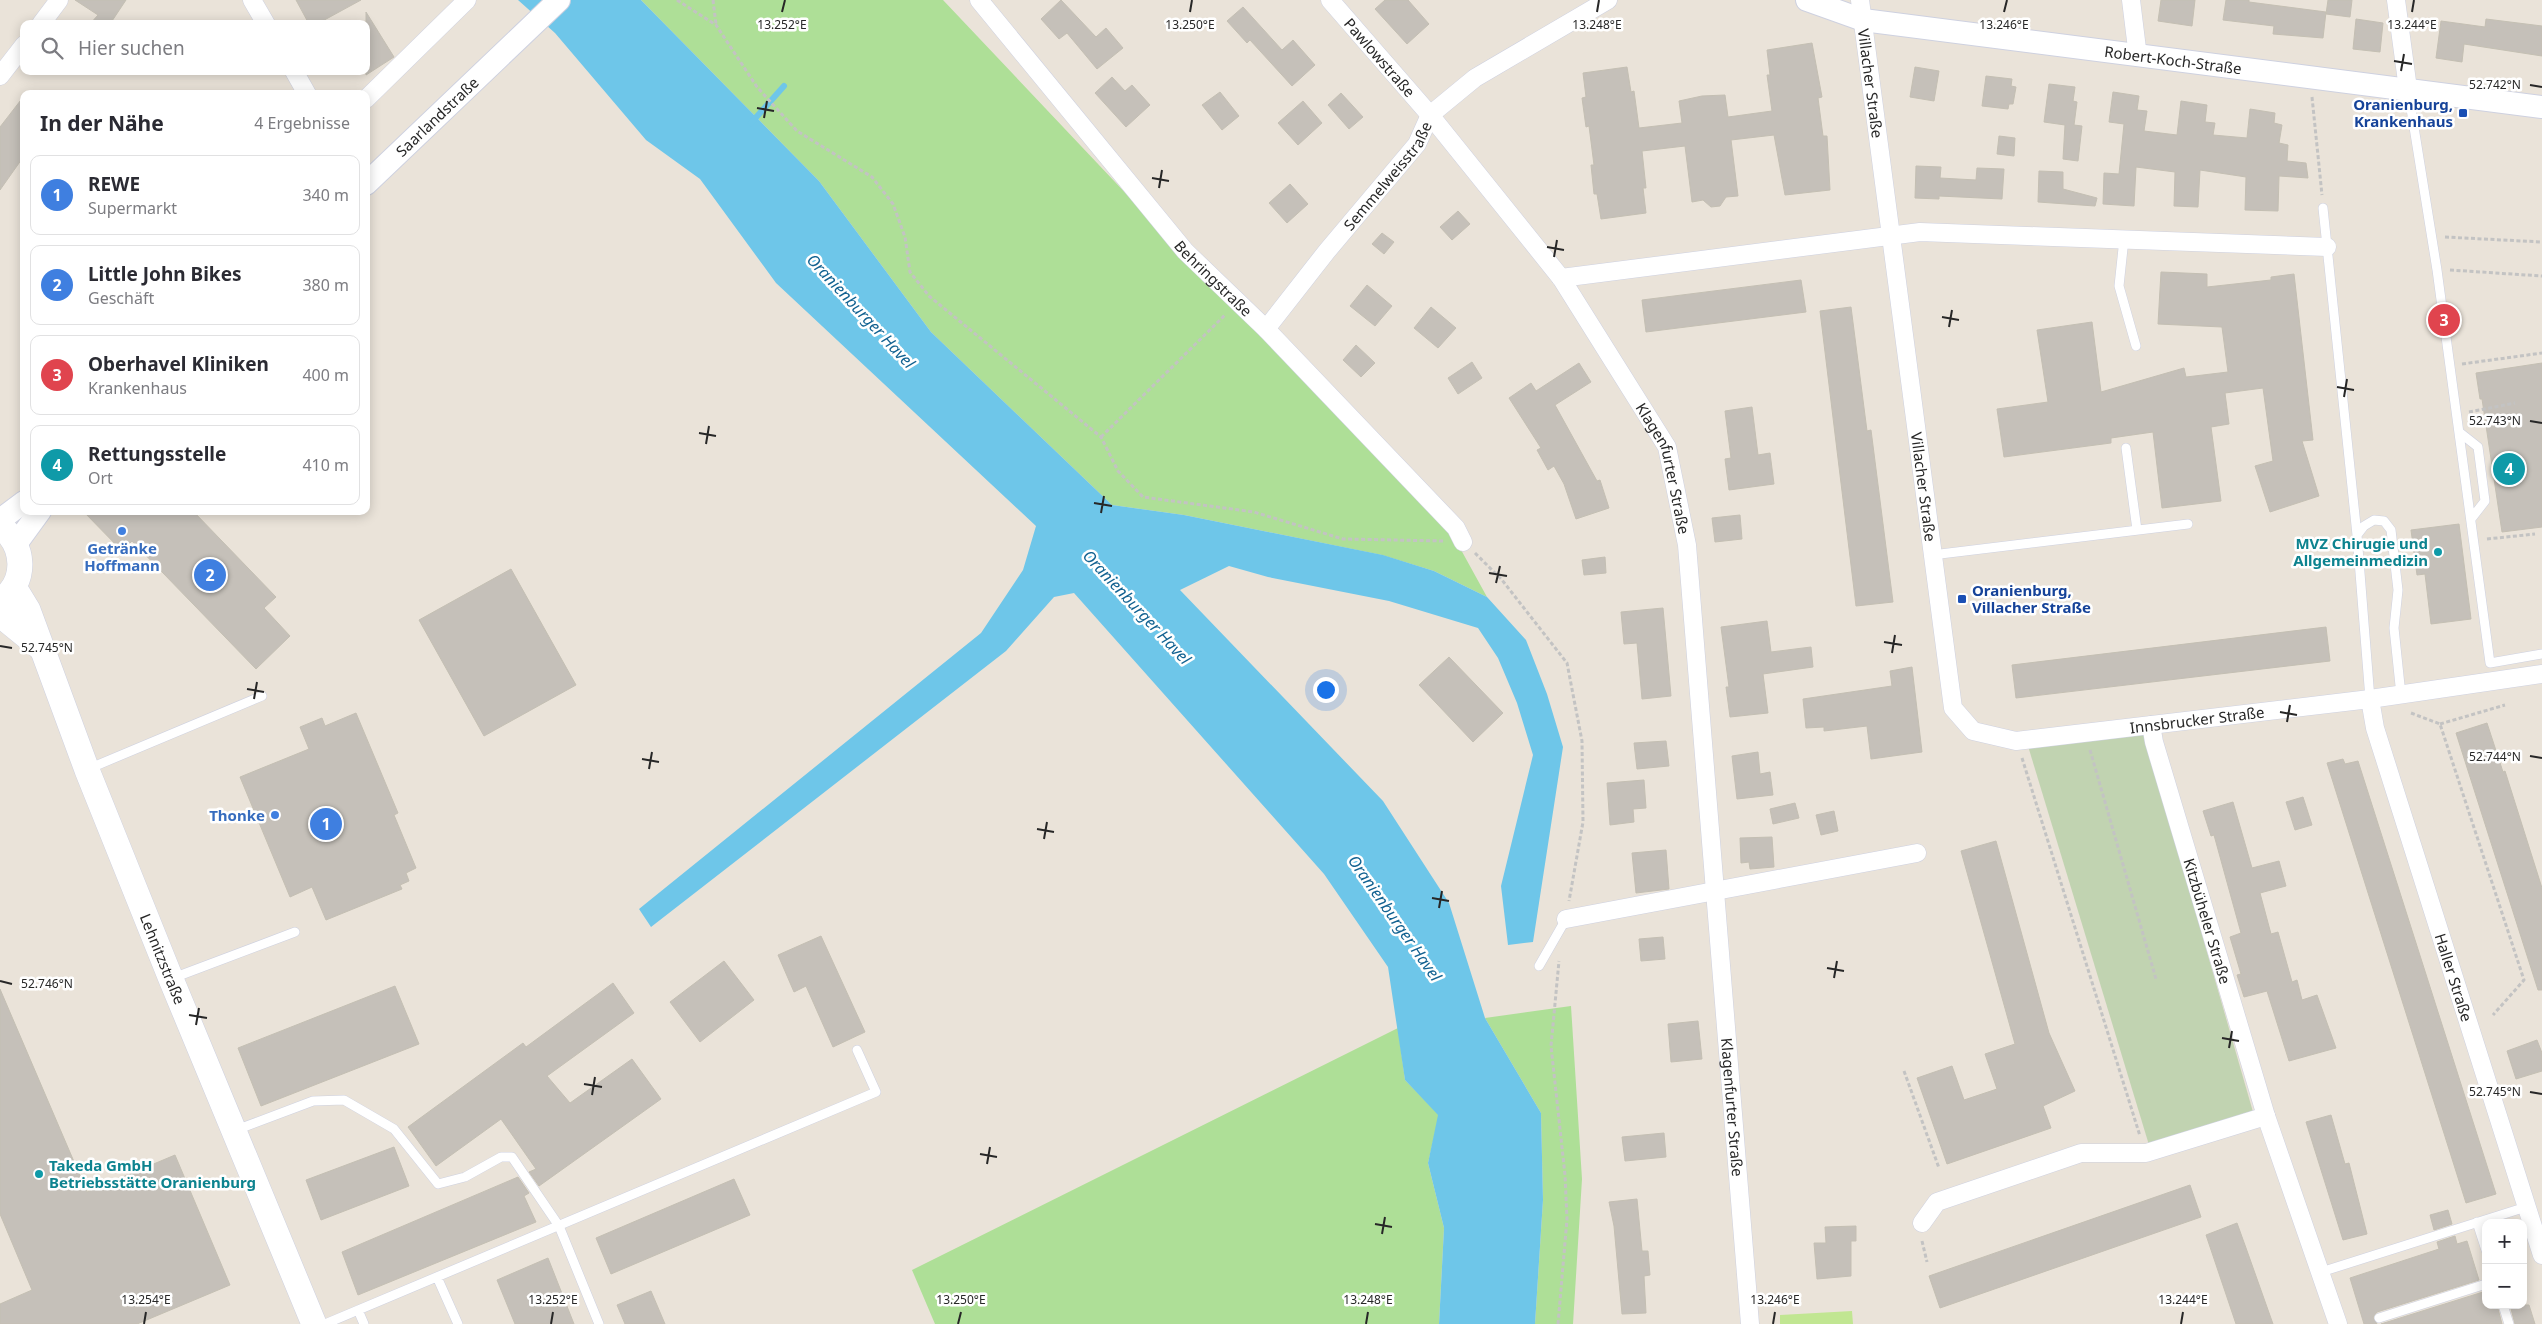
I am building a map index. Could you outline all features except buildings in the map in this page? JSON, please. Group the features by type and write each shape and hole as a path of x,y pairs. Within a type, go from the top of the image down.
{"main road":[{"path":"0,526 8,532 16,544 20,565 7,594"},
{"name":"Lehnitzstraße","path":"7,594 28,610 88,770 171,979 314,1324"},
{"name":"Lehnitzstraße","path":"0,610 9,622 41,648"}],"street":[{"path":"43,20 59,0"},
{"path":"252,0 264,20"},
{"path":"370,95 467,0"},
{"name":"Saarlandstraße","path":"370,180 559,0"},
{"name":"Behringstraße","path":"979,0 1185,251 1266,329 1456,528 1463,542"},
{"name":"Pawlowstraße","path":"1330,0 1430,115"},
{"name":"Semmelweisstraße","path":"1266,329 1327,251 1417,144 1430,115 1475,78 1608,0"},
{"name":"Robert-Koch-Straße","path":"1807,0 2138,56 2310,76 2542,108"},
{"path":"2131,0 2138,56"},
{"path":"2396,0 2408,89"},
{"name":"Villacher Straße","path":"1861,10 1953,708 1973,731"},
{"path":"0,76 20,51"},
{"path":"296,75 305,90"},
{"name":"Klagenfurter Straße","path":"1430,115 1561,278 1667,447 1687,545 1750,1324"},
{"path":"1561,278 1920,232 2327,246"},
{"path":"0,520 20,505"},
{"path":"16,544 37,515"},
{"name":"Innsbrucker Straße","path":"1973,731 2016,741 2370,699 2403,702 2542,674"},
{"name":"Haller Straße","path":"2370,699 2375,728 2542,1255"},
{"name":"Kitzbüheler Straße","path":"2151,725 2159,761 2266,1116 2338,1324"},
{"path":"1566,918 1917,852"},
{"path":"1922,1223 1937,1202 2081,1153 2146,1153 2266,1116"}],"lane":[{"path":"2408,89 2437,270 2490,663 2542,654"},
{"path":"2323,208 2357,535 2370,699"},
{"path":"2124,239 2119,286 2136,346"},
{"path":"2459,432 2478,447 2485,501 2471,518"},
{"path":"2126,448 2137,530"},
{"path":"2357,535 2364,526 2374,520 2384,522 2391,530 2398,590 2394,628 2403,702"},
{"path":"1932,555 2188,524"},
{"path":"88,770 262,696"},
{"path":"1539,966 1566,918"},
{"path":"171,979 296,932"},
{"path":"325,1324 876,1092 856,1050"},
{"path":"233,1132 312,1101 344,1100 394,1129 438,1184 465,1177 501,1157 512,1157 558,1226 599,1324"},
{"path":"2320,1272 2526,1207"},
{"path":"2477,1222 2482,1238"},
{"path":"437,1276 458,1324"},
{"path":"2379,1318 2482,1285"},
{"path":"2504,1309 2509,1324"},
{"path":"358,1310 364,1324"}],"path":[{"path":"677,0 716,25 757,87 797,131 872,177 893,204 905,237 910,272 929,296 1101,436 1118,471 1143,497 1254,512 1309,531 1343,539 1463,542 1502,580 1567,663 1582,741 1583,822 1566,918"},
{"path":"713,0 716,25"},
{"path":"2310,76 2323,208"},
{"path":"2432,237 2542,242"},
{"path":"2437,270 2542,276"},
{"path":"1101,436 1238,302"},
{"path":"2450,366 2542,353"},
{"path":"2456,415 2515,403"},
{"path":"2474,541 2535,534"},
{"path":"2403,702 2440,724 2524,980 2493,1015"},
{"path":"2440,724 2505,705"},
{"path":"2086,732 2156,979"},
{"path":"2016,741 2142,1140"},
{"path":"1558,1324 1567,1219 1565,1176 1551,1046 1555,988 1560,953"},
{"path":"1904,1071 1939,1168"}],"green space":[{"path":"641,0 943,0 1254,329 1449,528 1487,597 1434,571 1382,555 1184,515 1112,505 931,332 819,181"},
{"path":"2144,733 2253,1112 2149,1145 2028,746"},
{"path":"1571,1006 1582,1179 1573,1324 1535,1324 1543,1200 1541,1113 1485,1018"},
{"path":"1398,1028 1405,1080 1439,1115 1428,1163 1444,1228 1439,1324 935,1324 912,1270"},
{"path":"1852,1311 1853,1324 1780,1324 1780,1315"}],"water":[{"name":"Oranienburger Havel","path":"518,0 641,0 819,181 931,332 1112,505 1184,515 1383,555 1434,571 1487,597 1526,640 1547,694 1563,747 1533,942 1508,945 1501,886 1533,755 1517,703 1498,658 1478,628 1389,601 1268,577 1229,566 1180,590 1383,801 1449,903 1485,1018 1541,1113 1543,1200 1535,1324 1439,1324 1444,1228 1428,1163 1438,1115 1405,1080 1388,967 1324,874 1074,593 1054,597 1006,651 651,927 639,909 981,633 1023,570 1036,526 776,283 700,179 646,140 555,33"}],"waterway":[{"path":"751,123 784,86"}],"place":[{"name":"Oranienburg, Krankenhaus","path":"2463,113"},
{"name":"Oberhavel Kliniken","path":"2444,320"},
{"name":"Rettungsstelle","path":"2509,469"},
{"name":"Getränke Hoffmann","path":"122,531"},
{"name":"MVZ Chirugie und Allgemeinmedizin","path":"2438,552"},
{"name":"Little John Bikes","path":"210,575"},
{"name":"Oranienburg, Villacher Straße","path":"1962,599"},
{"name":"Thonke","path":"275,815"},
{"name":"REWE","path":"326,824"},
{"name":"Takeda GmbH Betriebsstätte Oranienburg","path":"39,1174"}]}
